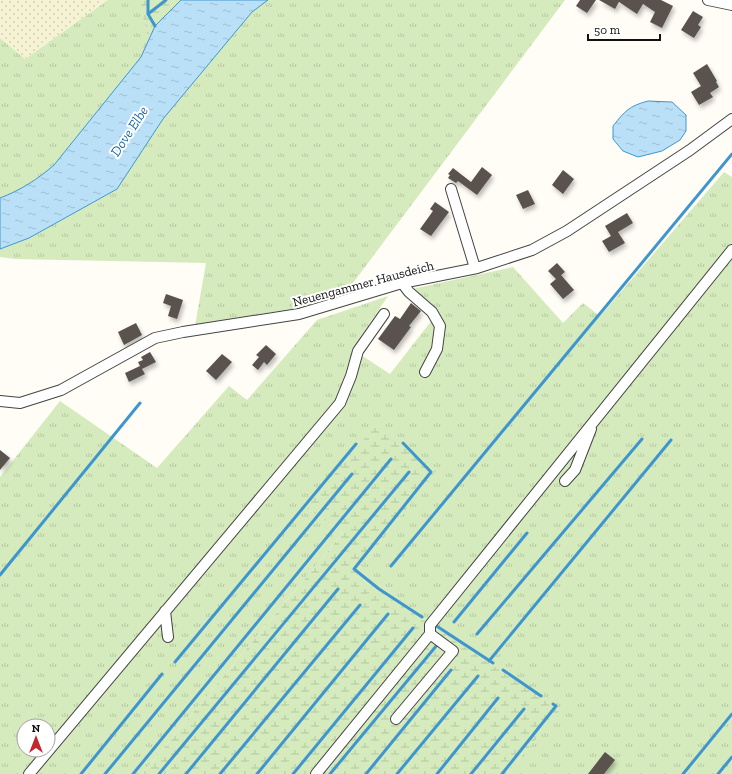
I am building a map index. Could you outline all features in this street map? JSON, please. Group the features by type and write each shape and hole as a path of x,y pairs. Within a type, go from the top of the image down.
{"street":[{"path":"708,0 732,5"},
{"name":"Neuengammer Hausdeich","path":"0,401 20,403 61,390 155,338 183,332 299,314 402,283 475,268 532,250 567,231 690,150 732,119"},
{"path":"451,189 475,268"},
{"path":"316,774 430,634 430,625 732,250"},
{"path":"402,283 408,292 432,312 440,326 437,349 425,372"},
{"path":"29,774 340,403 351,376 358,351 384,314"},
{"path":"565,481 575,470 595,419"},
{"path":"165,611 168,637"},
{"path":"396,720 453,651 430,634"}],"shaded area":[{"path":"0,0 108,0 25,59 0,38"}],"green space":[{"path":"108,0 181,0 155,26 141,57 54,165 29,184 0,198 0,38 25,59"},
{"path":"140,0 181,0 155,26 141,57 148,28 142,16"},
{"path":"268,0 565,0 344,295 297,308 195,326 206,263 15,259 0,257 0,249 29,238 117,189 163,119 252,12"},
{"path":"724,172 732,177 732,774 507,774 559,710 355,575 435,471 306,508 343,533 142,774 0,774 0,477 60,401 157,468 229,386 247,400 317,320 388,296 352,349 390,374 439,311 412,289 513,267 563,323 583,303 600,316"},
{"path":"376,425 436,471 355,575 560,710 507,774 142,774 343,533 306,508"}],"water":[{"name":"Dove Elbe","path":"181,0 268,0 252,12 163,119 117,189 29,238 0,249 0,198 29,184 54,165 141,57 155,26"},
{"path":"648,101 672,102 686,115 686,131 680,140 662,151 638,157 623,151 613,139 613,126 621,116 632,107"}],"building":[{"path":"580,0 596,0 587,13 576,6"},
{"path":"599,0 661,0 673,6 662,28 650,22 655,12 643,4 637,14 619,2 615,9"},
{"path":"693,11 703,17 698,25 701,27 694,38 681,30"},
{"path":"707,64 719,87 710,93 713,97 699,105 691,92 701,86 693,73"},
{"path":"482,167 492,175 477,195 458,181 456,183 448,178 450,175 448,174 453,168 471,182"},
{"path":"563,170 574,179 563,194 552,185"},
{"path":"528,190 535,204 523,209 516,195"},
{"path":"435,202 449,212 431,236 420,229 433,211 430,209"},
{"path":"627,213 633,223 618,232 625,243 609,252 602,241 611,236 605,226"},
{"path":"557,263 565,272 561,275 574,290 563,299 550,284 556,279 548,271"},
{"path":"166,294 183,300 177,319 168,316 171,306 163,303"},
{"path":"411,303 421,311 409,326 411,327 394,350 378,339 395,316 400,319"},
{"path":"136,323 142,335 124,345 118,332"},
{"path":"266,345 276,354 267,365 264,362 258,370 252,365 259,357 256,355"},
{"path":"150,352 156,362 142,369 145,374 129,382 125,373 140,366 138,362 143,360 141,357"},
{"path":"222,354 232,362 216,380 206,371"},
{"path":"0,450 10,458 0,470"},
{"path":"605,752 615,760 604,774 588,774"}],"waterway":[{"path":"148,0 148,14 155,26"},
{"path":"148,14 166,0"},
{"path":"391,566 732,154"},
{"path":"0,575 140,403"},
{"path":"477,634 642,439"},
{"path":"489,661 671,440"},
{"path":"403,443 431,472 354,569 379,589 422,617"},
{"path":"175,662 356,444"},
{"path":"133,774 391,459"},
{"path":"159,774 409,472"},
{"path":"105,774 352,474"},
{"path":"454,622 527,533"},
{"path":"186,774 338,589"},
{"path":"220,774 360,605"},
{"path":"257,774 388,614"},
{"path":"435,625 493,663"},
{"path":"293,774 413,628"},
{"path":"330,774 437,645"},
{"path":"366,774 451,670"},
{"path":"503,670 541,696"},
{"path":"81,774 162,674"},
{"path":"397,774 478,676"},
{"path":"437,774 498,698"},
{"path":"502,774 556,706 553,704"},
{"path":"471,774 524,709"},
{"path":"683,774 732,714"},
{"path":"718,774 732,757"}]}
